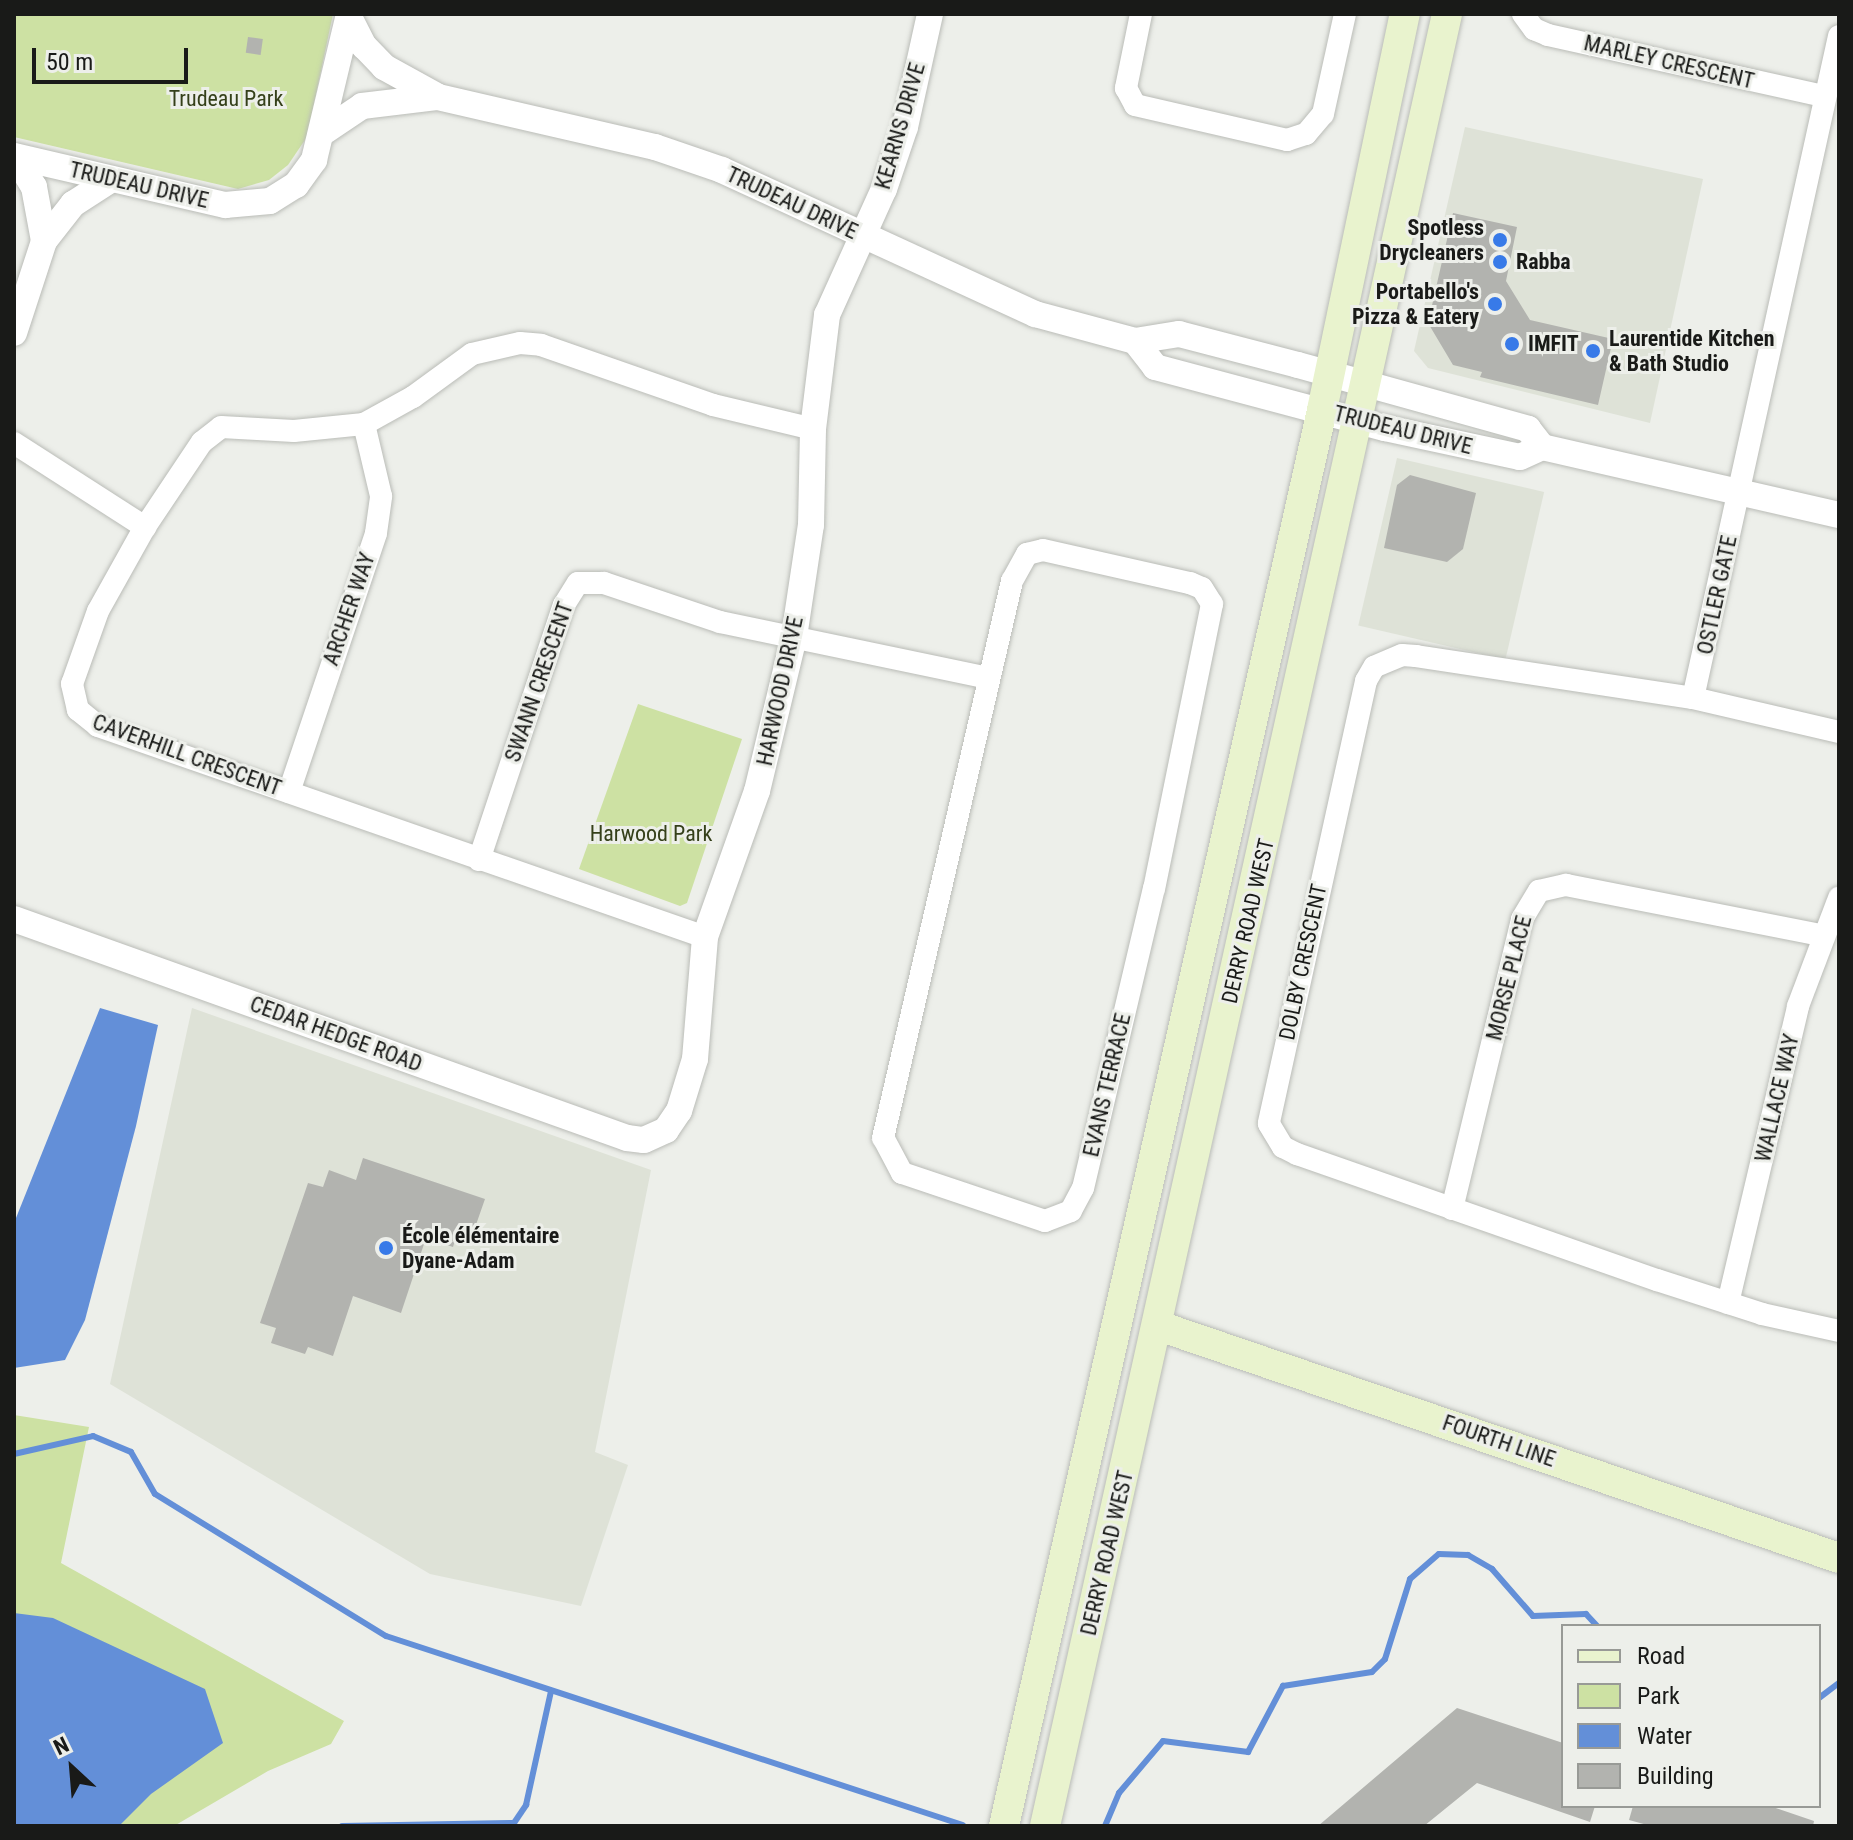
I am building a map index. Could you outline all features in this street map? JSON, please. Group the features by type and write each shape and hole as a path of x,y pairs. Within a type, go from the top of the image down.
{"main road":[{"name":"DERRY ROAD WEST","path":"1007,1813 1322,410 1405,14"},
{"name":"DERRY ROAD WEST","path":"1047,1817 1361,420 1447,14"},
{"name":"FOURTH LINE","path":"1159,1326 1839,1558"}],"street":[{"name":"KEARNS DRIVE","path":"861,235 905,127 930,14"},
{"path":"1141,14 1126,88 1135,105 1287,140 1306,134 1323,114 1345,14"},
{"name":"MARLEY CRESCENT","path":"1523,14 1534,29 1548,35 1823,96"},
{"name":"TRUDEAU DRIVE","path":"349,16 364,46 384,67 438,97 655,147 722,170 1035,314 1135,341 1179,334 1528,429 1542,447"},
{"name":"TRUDEAU DRIVE","path":"14,156 225,205 255,205 284,194 306,174 322,133 349,16"},
{"name":"OSTLER GATE","path":"1693,698 1823,96 1839,36"},
{"name":"TRUDEAU DRIVE","path":"322,133 362,106 438,97"},
{"path":"14,156 34,187 44,241"},
{"path":"14,333 44,241 73,204 112,179"},
{"name":"HARWOOD DRIVE","path":"660,1135 676,1118 695,1059 705,937 757,791 794,637 811,525 813,429 827,315 861,235"},
{"name":"TRUDEAU DRIVE","path":"1135,341 1155,367 1361,420 1520,457 1542,447 1839,515"},
{"name":"CAVERHILL CRESCENT","path":"705,937 98,726 78,710 72,684 98,611 145,527 202,442 221,427 294,431 364,424 413,397 472,354 520,343 541,345 713,405 813,429"},
{"name":"ARCHER WAY","path":"289,792 376,533 381,496 364,424"},
{"path":"14,443 145,527"},
{"name":"EVANS TERRACE","path":"1058,552 1190,583 1202,588 1212,604 1154,888 1083,1188 1071,1211 1045,1221 902,1173 883,1138 987,678 1012,581 1027,554 1058,552"},
{"name":"SWANN CRESCENT","path":"479,860 564,605 578,583 604,583 720,622 794,637"},
{"path":"794,637 987,678"},
{"name":"DOLBY CRESCENT","path":"1839,732 1693,698 1402,655 1374,667 1366,681 1269,1124 1283,1147 1297,1154 1728,1303 1839,1331"},
{"name":"MORSE PLACE","path":"1452,1209 1522,919 1539,891 1566,885 1821,935"},
{"name":"WALLACE WAY","path":"1728,1303 1798,1006 1821,935 1839,898"},
{"name":"CEDAR HEDGE ROAD","path":"14,919 627,1138 660,1135"}],"shaded area":[{"path":"1465,127 1703,179 1650,423 1428,368 1414,351"},
{"path":"1397,458 1544,492 1505,660 1358,626"},
{"name":"École élémentaire Dyane-Adam","path":"192,1008 651,1170 595,1452 628,1465 581,1606 430,1574 110,1384"}],"green space":[{"name":"Trudeau Park","path":"14,14 333,14 307,137 288,165 269,180 238,189 14,137"},
{"name":"Harwood Park","path":"638,704 742,739 687,903 680,906 579,869"},
{"path":"14,1415 89,1427 61,1563 344,1721 331,1744 268,1771 174,1826 14,1826"}],"water":[{"path":"100,1008 158,1025 136,1126 85,1320 65,1360 14,1368 14,1223"},
{"path":"14,1613 53,1618 205,1689 223,1743 151,1794 119,1826 14,1826"}],"building":[{"path":"248,37 263,39 261,55 246,53"},
{"path":"1453,213 1517,227 1506,281 1530,320 1613,339 1598,405 1480,377 1482,372 1453,365 1428,323"},
{"path":"1410,475 1476,493 1463,549 1447,562 1384,548 1397,485"},
{"path":"363,1158 485,1199 471,1239 457,1234 453,1247 426,1238 401,1313 353,1296 333,1356 308,1347 305,1354 271,1343 276,1328 260,1323 308,1183 323,1187 329,1170 356,1180"},
{"path":"1457,1708 1561,1742 1561,1808 1594,1808 1590,1822 1477,1783 1424,1826 1318,1826"},
{"path":"1632,1808 1776,1808 1814,1821 1813,1826 1651,1826 1629,1820"}],"waterway":[{"path":"14,1454 93,1436 131,1452 155,1494 386,1636 963,1825"},
{"path":"1105,1826 1119,1793 1163,1741 1248,1752 1283,1686 1372,1672 1385,1659 1410,1579 1439,1554 1468,1555 1492,1569 1533,1616 1586,1614 1595,1624"},
{"path":"1821,1696 1839,1683"},
{"path":"342,1826 514,1823 526,1805 551,1691"}],"place":[{"name":"Spotless Drycleaners","path":"1500,240"},
{"name":"Rabba","path":"1500,262"},
{"name":"Portabello's Pizza & Eatery","path":"1495,304"},
{"name":"IMFIT","path":"1512,344"},
{"name":"Laurentide Kitchen & Bath Studio","path":"1593,351"},
{"name":"École élémentaire Dyane-Adam","path":"386,1248"}]}
